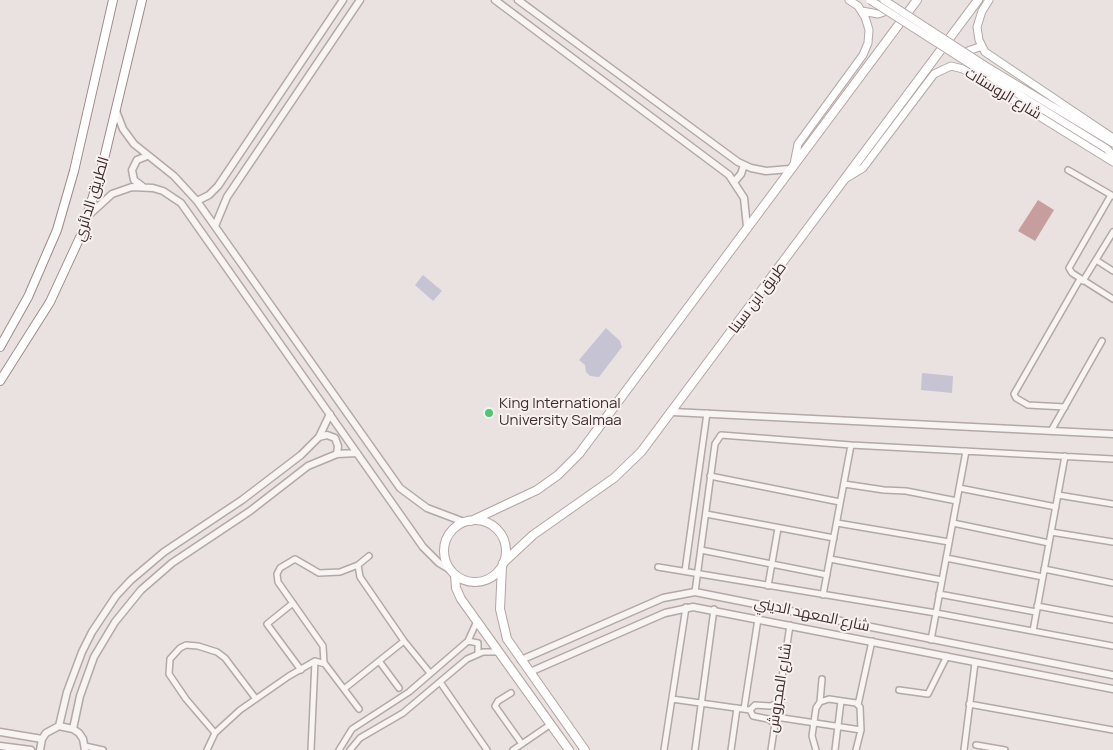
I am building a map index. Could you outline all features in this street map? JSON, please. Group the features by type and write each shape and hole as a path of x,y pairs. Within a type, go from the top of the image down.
{"main road":[{"name":"الطريق الدائري","path":"0,347 28,297 57,230 74,171 113,0"},
{"name":"الطريق الدائري","path":"0,381 50,302 68,268 89,215 142,0"},
{"path":"792,167 798,144 866,49 869,30 862,11 849,0"},
{"path":"870,0 1113,143"},
{"path":"884,0 983,68 1107,149 1113,156"},
{"path":"862,11 881,14 888,7 888,0"},
{"path":"502,564 491,577 469,582 455,575 449,569 444,556 445,542 452,530 514,503 537,490 574,459 917,0"},
{"name":"طريق ابن سينا","path":"502,564 533,535 626,468 646,446 978,0"},
{"name":"شارع الروستات","path":"989,0 979,17 977,27 982,46 990,57 1113,138"},
{"path":"958,67 959,60 965,52 982,46"},
{"name":"شارع الروستات","path":"845,179 863,168 934,74 946,67 958,67 1113,162"},
{"path":"468,522 489,524 502,537 505,545 502,564 501,619 507,639 585,750"},
{"path":"455,575 458,594 569,750"}],"street":[{"path":"197,200 209,195 218,186 343,0"},
{"path":"215,226 227,198 360,0"},
{"path":"495,0 723,169 735,181 744,198 747,227"},
{"path":"518,0 744,165 766,171 792,167"},
{"path":"116,111 128,137 147,156 174,176 197,200 397,484 422,505 468,522"},
{"path":"147,156 137,160 132,170 134,180 143,186 168,194 188,211 423,547 439,563 449,569"},
{"path":"735,181 741,174 744,165"},
{"path":"1068,170 1112,196 1069,264 1070,271 1081,280 1113,299"},
{"path":"89,215 112,194 127,188 143,186"},
{"path":"218,186 220,194 227,198"},
{"path":"1065,407 1028,405 1016,398 1015,392 1081,280 1113,232"},
{"path":"1096,260 1113,271"},
{"path":"1051,431 1102,341"},
{"path":"673,412 1113,434"},
{"path":"685,571 707,413"},
{"path":"59,726 66,692 82,652 103,614 131,580 164,552 271,478 308,449 319,437 330,414"},
{"path":"319,437 327,435 335,438 338,446 336,454"},
{"path":"695,592 714,444 720,435 1113,459"},
{"path":"824,595 851,444"},
{"path":"928,652 966,451"},
{"path":"73,729 80,696 94,657 115,622 141,590 172,563 250,511 308,466 336,454 357,453"},
{"path":"1033,631 1066,456"},
{"path":"710,476 840,502"},
{"path":"844,484 884,490 902,490 957,501"},
{"path":"959,488 1056,507"},
{"path":"1058,495 1113,504"},
{"path":"706,514 834,538"},
{"path":"837,523 949,542"},
{"path":"953,523 1049,543"},
{"path":"768,586 778,528"},
{"path":"1051,532 1113,542"},
{"path":"701,550 827,574"},
{"path":"359,709 324,663 323,646 278,582 277,574 280,568 292,559 299,560 319,573 340,572 358,565 369,556"},
{"path":"946,558 1043,578"},
{"path":"830,559 942,580"},
{"path":"358,565 360,577 404,641 430,674"},
{"path":"658,567 936,613 1113,646"},
{"path":"1044,569 1113,583"},
{"name":"شارع المعهد الديني","path":"521,660 662,598 695,592 1113,675"},
{"path":"939,594 1036,612"},
{"path":"294,603 267,624 301,670"},
{"path":"1037,606 1113,620"},
{"path":"664,750 686,607"},
{"name":"شارع المعهد الديني","path":"530,672 665,613 686,607 714,609 1113,689"},
{"path":"695,750 714,609"},
{"path":"815,630 818,617"},
{"path":"758,619 747,709 753,716 770,720 775,724"},
{"path":"339,750 352,729 396,702 468,642 477,620"},
{"name":"شارع المجروش","path":"771,750 790,625"},
{"path":"344,689 404,641"},
{"path":"468,642 475,641 478,644 478,654"},
{"path":"856,750 861,730 861,710 858,705 872,641"},
{"path":"215,733 186,699 169,674 170,659 180,648 198,646 217,652 225,658 256,699"},
{"path":"350,750 360,738 396,717 467,659 478,654 499,652"},
{"path":"899,690 928,694 947,656"},
{"path":"1022,670 1024,657"},
{"path":"207,750 215,733 256,699 315,661 324,663"},
{"path":"311,750 315,661"},
{"path":"379,661 399,688"},
{"path":"964,750 976,663"},
{"path":"816,750 812,741 814,723 820,702 822,679"},
{"path":"440,682 487,750"},
{"path":"511,693 495,706 522,744"},
{"path":"672,699 747,709 755,705 769,706 778,703"},
{"path":"820,702 826,699 858,705"},
{"path":"835,750 842,701"},
{"path":"969,704 1113,730"},
{"path":"731,750 737,708"},
{"path":"776,718 861,730"},
{"path":"513,750 551,724"},
{"path":"40,750 42,739 52,728 59,726 73,729 83,739 85,748 103,750"},
{"path":"0,732 42,739"},
{"path":"976,745 1005,750"},
{"path":"0,746 31,750"}],"shaded area":[{"path":"1038,200 1054,210 1035,241 1018,231"},
{"path":"423,275 442,291 433,301 415,285"},
{"path":"606,328 620,341 622,347 599,377 590,376 586,372 585,365 579,360"},
{"path":"922,373 953,376 952,393 921,390"}],"place":[{"name":"King International University Salmaa","path":"489,413"}]}
